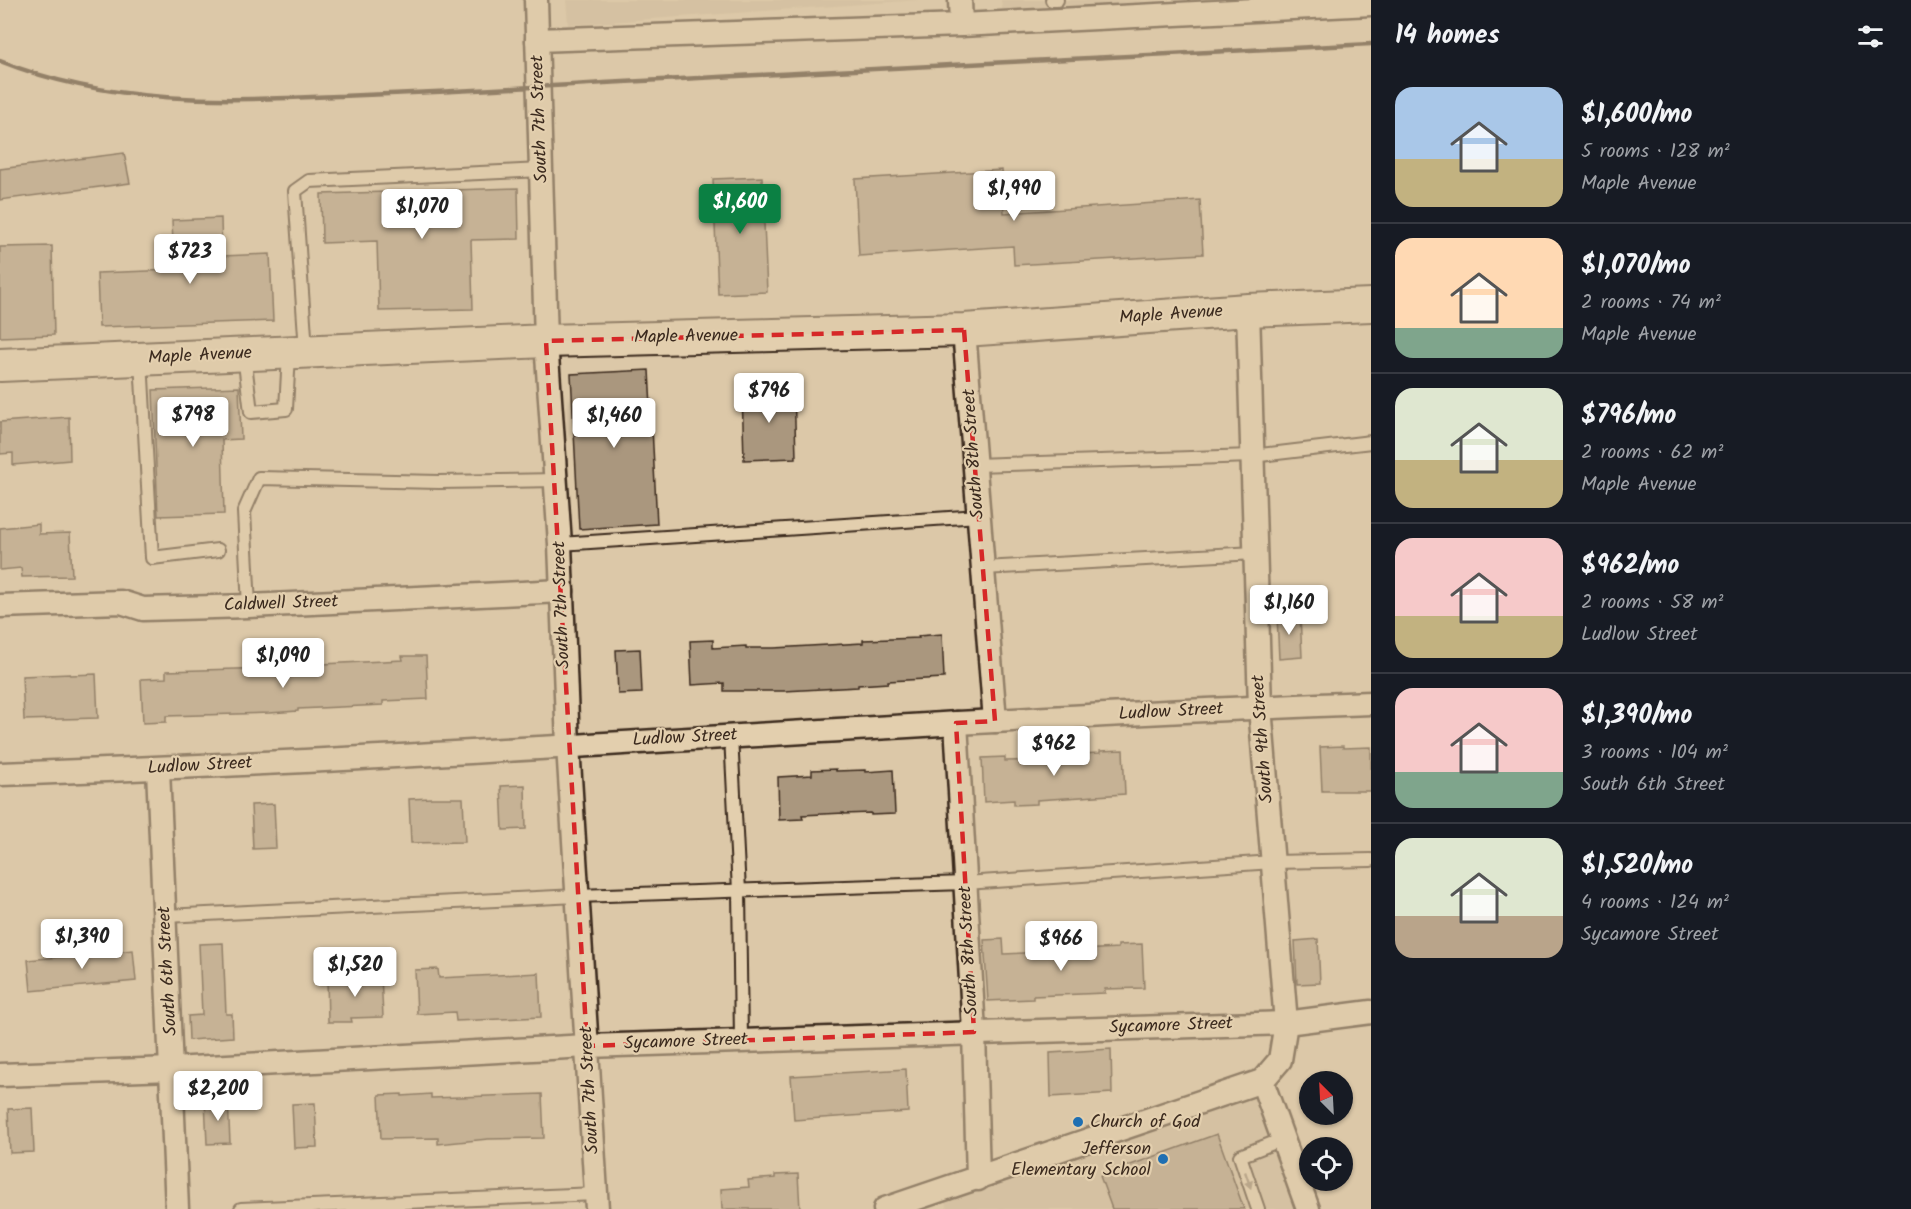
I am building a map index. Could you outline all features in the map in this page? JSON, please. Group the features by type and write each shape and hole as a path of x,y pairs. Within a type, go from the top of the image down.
{"street":[{"name":"South 7th Street","path":"536,0 546,341 560,544 567,745 597,1202"},
{"path":"960,0 961,25"},
{"path":"537,40 961,25 1233,5 1371,4"},
{"name":"Maple Avenue","path":"0,365 546,341 964,330 1248,310 1371,305"},
{"name":"South 9th Street","path":"1248,310 1260,707 1286,1023 1280,1060 1262,1082"},
{"name":"South 8th Street","path":"964,330 995,721"},
{"name":"Caldwell Street","path":"0,606 121,602 142,609 562,591"},
{"name":"Ludlow Street","path":"0,774 158,769 956,723 1371,703"},
{"name":"South 8th Street","path":"956,723 974,1032 978,1179"},
{"name":"South 6th Street","path":"158,769 177,1209"},
{"name":"Sycamore Street","path":"0,1075 172,1069 587,1046 1286,1023 1371,1012"},
{"path":"885,1209 944,1200 978,1179 1262,1082 1308,1209"}],"lane":[{"path":"1052,0 1057,0"},
{"path":"244,354 250,412 286,409 297,352 295,191 309,181 541,170"},
{"path":"141,359 152,558 218,550"},
{"path":"975,465 1252,456 1371,442"},
{"path":"249,606 244,512 259,478 439,482 556,480"},
{"path":"560,544 979,516"},
{"path":"983,568 1255,553"},
{"path":"730,736 739,891 741,1040"},
{"path":"165,916 578,896 965,883 1272,862 1371,860"},
{"path":"1258,1209 1240,1156 1283,1139"},
{"path":"241,1209 597,1202"}],"highlighted area":[{"path":"964,330 995,721 956,723 974,1032 587,1046 546,341"}],"shaded area":[{"path":"566,0 920,0 568,25"},
{"path":"1001,0 1159,0 1050,9 1002,9"},
{"name":"Jefferson Elementary School","path":"1262,1081 1299,1184 1299,1191 1302,1191 1308,1209 947,1209 941,1191"}],"building":[{"path":"124,153 130,183 0,200 0,169"},
{"path":"1002,170 1004,213 1200,200 1203,254 1014,265 1013,246 859,256 855,179"},
{"path":"762,177 767,292 718,294 713,179"},
{"path":"518,188 519,239 471,240 473,309 379,311 377,241 322,243 321,194"},
{"path":"221,218 222,256 270,254 273,321 99,327 97,273 174,270 172,220"},
{"path":"52,246 54,335 0,337 0,247"},
{"path":"649,370 657,524 579,529 571,374"},
{"path":"239,387 241,439 222,440 224,514 158,516 153,390"},
{"path":"794,387 796,458 744,460 742,389"},
{"path":"69,417 70,460 13,465 13,453 0,454 0,422"},
{"path":"39,524 39,534 70,533 72,576 22,577 21,568 0,570 0,528"},
{"path":"1300,614 1302,657 1279,659 1277,615"},
{"path":"942,634 944,678 888,681 888,683 858,685 858,687 784,691 724,691 724,683 692,685 690,641 713,640 713,648 746,646 746,648 774,648 863,643 863,640 919,638 918,636"},
{"path":"640,649 642,693 618,694 616,650"},
{"path":"402,656 426,656 428,699 383,701 383,705 298,709 298,711 269,713 166,716 166,722 143,723 141,679 166,678 166,671 302,667 302,665 403,660"},
{"path":"96,674 98,718 24,720 22,676"},
{"path":"1343,746 1343,748 1371,747 1371,791 1322,791 1320,747"},
{"path":"1123,750 1125,794 1037,800 1037,804 1014,805 1014,800 984,802 982,758 1005,757 1005,761 1040,760 1039,756"},
{"path":"836,769 836,771 865,770 865,772 893,770 895,814 802,815 803,819 779,820 778,777 812,775 812,770"},
{"path":"525,785 526,829 503,830 501,786"},
{"path":"463,798 465,842 411,843 409,799"},
{"path":"274,804 276,848 253,849 251,805"},
{"path":"1003,939 1004,954 1118,948 1118,945 1142,944 1144,988 1105,989 1105,993 1033,996 1033,999 988,1001 984,940"},
{"path":"1318,939 1320,983 1297,984 1295,941"},
{"path":"223,943 226,1014 232,1014 233,1037 189,1040 188,1016 202,1015 199,944"},
{"path":"133,950 136,981 31,991 28,960"},
{"path":"438,969 439,978 539,973 541,1017 456,1021 455,1012 417,1014 415,970"},
{"path":"357,974 381,974 383,1017 351,1018 352,1022 328,1022 327,979 358,978"},
{"path":"1111,1049 1112,1093 1051,1097 1050,1053"},
{"path":"906,1069 908,1112 794,1120 791,1076"},
{"path":"402,1094 402,1096 431,1094 431,1098 542,1094 544,1138 488,1139 438,1144 438,1138 381,1139 379,1095"},
{"path":"228,1099 230,1143 207,1144 205,1100"},
{"path":"315,1103 317,1147 294,1148 292,1104"},
{"path":"32,1108 34,1152 10,1153 8,1109"},
{"path":"1217,1134 1244,1209 1112,1209 1100,1176"},
{"path":"798,1174 800,1209 722,1209 721,1189 749,1187 748,1180"}],"railway":[{"path":"0,61 42,76 126,93 168,97 254,99 440,92 1371,44"}],"place":[{"name":"Church of God","path":"1078,1122"},
{"name":"Jefferson Elementary School","path":"1163,1159"}]}
